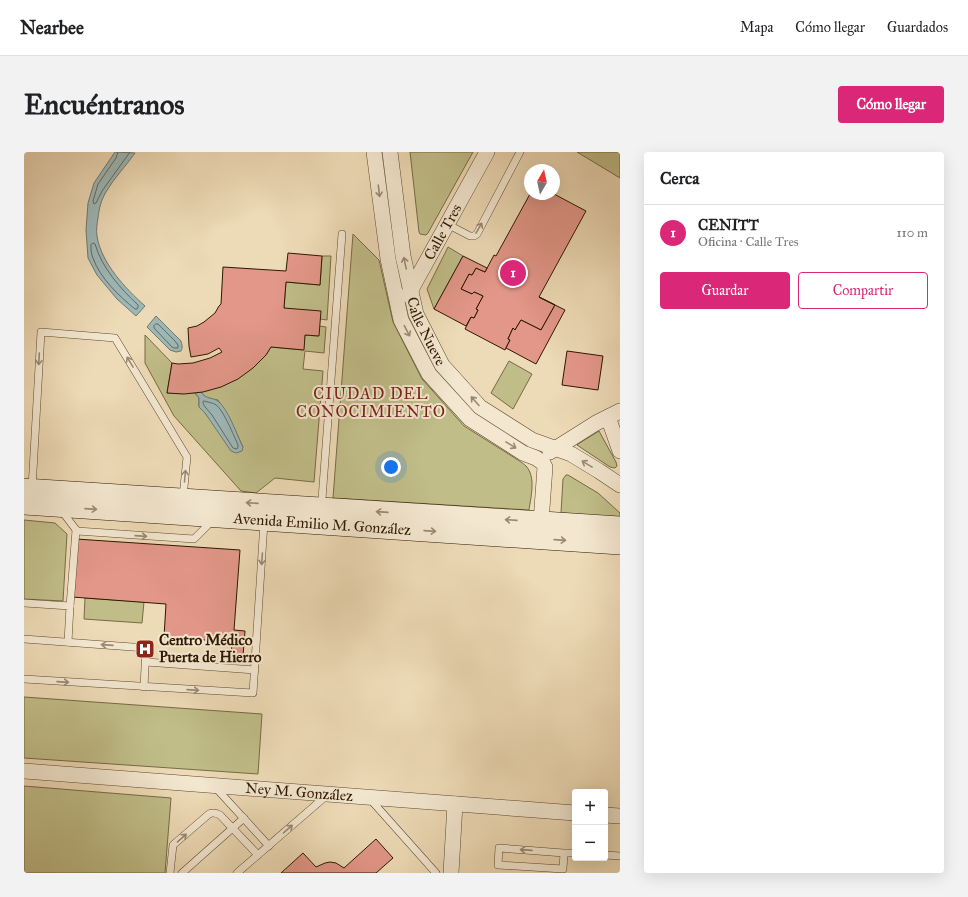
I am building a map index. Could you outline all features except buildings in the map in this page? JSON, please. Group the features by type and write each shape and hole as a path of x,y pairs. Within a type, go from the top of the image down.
{"main road":[{"name":"Avenida Emilio M. González","path":"27,494 59,507 183,507 216,517 265,520 322,516"},
{"name":"Avenida Emilio M. González","path":"27,494 183,507 477,526 620,544"},
{"name":"Avenida Emilio M. González","path":"477,526 541,522 620,527"}],"street":[{"name":"Calle Nueve","path":"374,152 388,259 401,320 428,374 470,420 523,453 539,460"},
{"name":"Calle Nueve","path":"390,152 403,256 416,314 442,365 480,408 532,440 571,454 620,485"},
{"name":"Calle Tres","path":"399,311 487,152"},
{"path":"541,522 545,467 539,460 614,414 620,451"},
{"name":"Ney M. González","path":"24,771 572,812"},
{"path":"451,873 455,804"},
{"path":"608,815 620,816"}],"lane":[{"path":"447,224 470,236 477,234 520,152"},
{"path":"322,516 322,498 342,234"},
{"path":"27,494 41,332 115,338 187,457 183,507"},
{"path":"59,507 77,531 194,539 216,517"},
{"path":"24,679 253,694 265,520"},
{"path":"68,642 76,530"},
{"path":"24,603 70,606"},
{"path":"24,638 146,648 144,687"},
{"path":"146,662 255,670"},
{"path":"214,786 269,846"},
{"path":"237,873 328,794"},
{"path":"368,797 436,873"},
{"path":"170,873 173,845 212,813 218,814 258,855"},
{"path":"182,873 244,818"},
{"path":"564,853 563,869 498,865 500,848 572,853"},
{"path":"608,855 620,856"}],"shaded area":[{"path":"410,152 473,152 426,235 420,234 419,232"},
{"path":"577,152 620,152 620,178"},
{"path":"353,234 379,260 393,322 422,379 464,426 526,466 529,470 532,481 532,493 529,510 333,498"},
{"path":"448,247 463,256 434,309 427,289"},
{"path":"322,256 331,256 327,320 284,308 286,282 320,285"},
{"path":"319,326 326,327 324,353 305,351 303,369 323,371 314,482 275,478 256,493 241,491 174,416 145,363 145,335 172,363 167,393 195,393 199,398 199,407 210,419 243,447 229,417 218,400 210,399 201,392 266,355 271,347 303,350 305,335 318,336"},
{"path":"509,361 532,374 513,409 491,393"},
{"path":"599,431 616,462 617,466 615,468 610,467 577,445"},
{"path":"566,475 598,493 620,513 620,518 561,513 563,479"},
{"path":"24,520 55,523 67,534 63,601 24,599"},
{"path":"85,598 144,602 142,623 84,619"},
{"path":"24,697 262,714 258,774 24,758"},
{"path":"24,786 171,798 165,873 24,873"}],"water":[{"path":"115,152 135,153 103,198 98,215 97,236 99,246 115,275 145,306 136,316 117,299 97,275 88,258 86,230 88,203 94,183"},
{"path":"156,316 181,341 181,351 176,352 170,350 147,327"},
{"path":"201,392 205,396 217,400 226,410 243,447 242,451 236,453 231,451 205,413 199,407 199,398 195,393"}],"place":[{"name":"CENITT","path":"513,273"},
{"name":"Centro Médico Puerta de Hierro","path":"145,649"}],"district":[{"name":"CIUDAD DEL CONOCIMIENTO","path":"371,402"}]}
